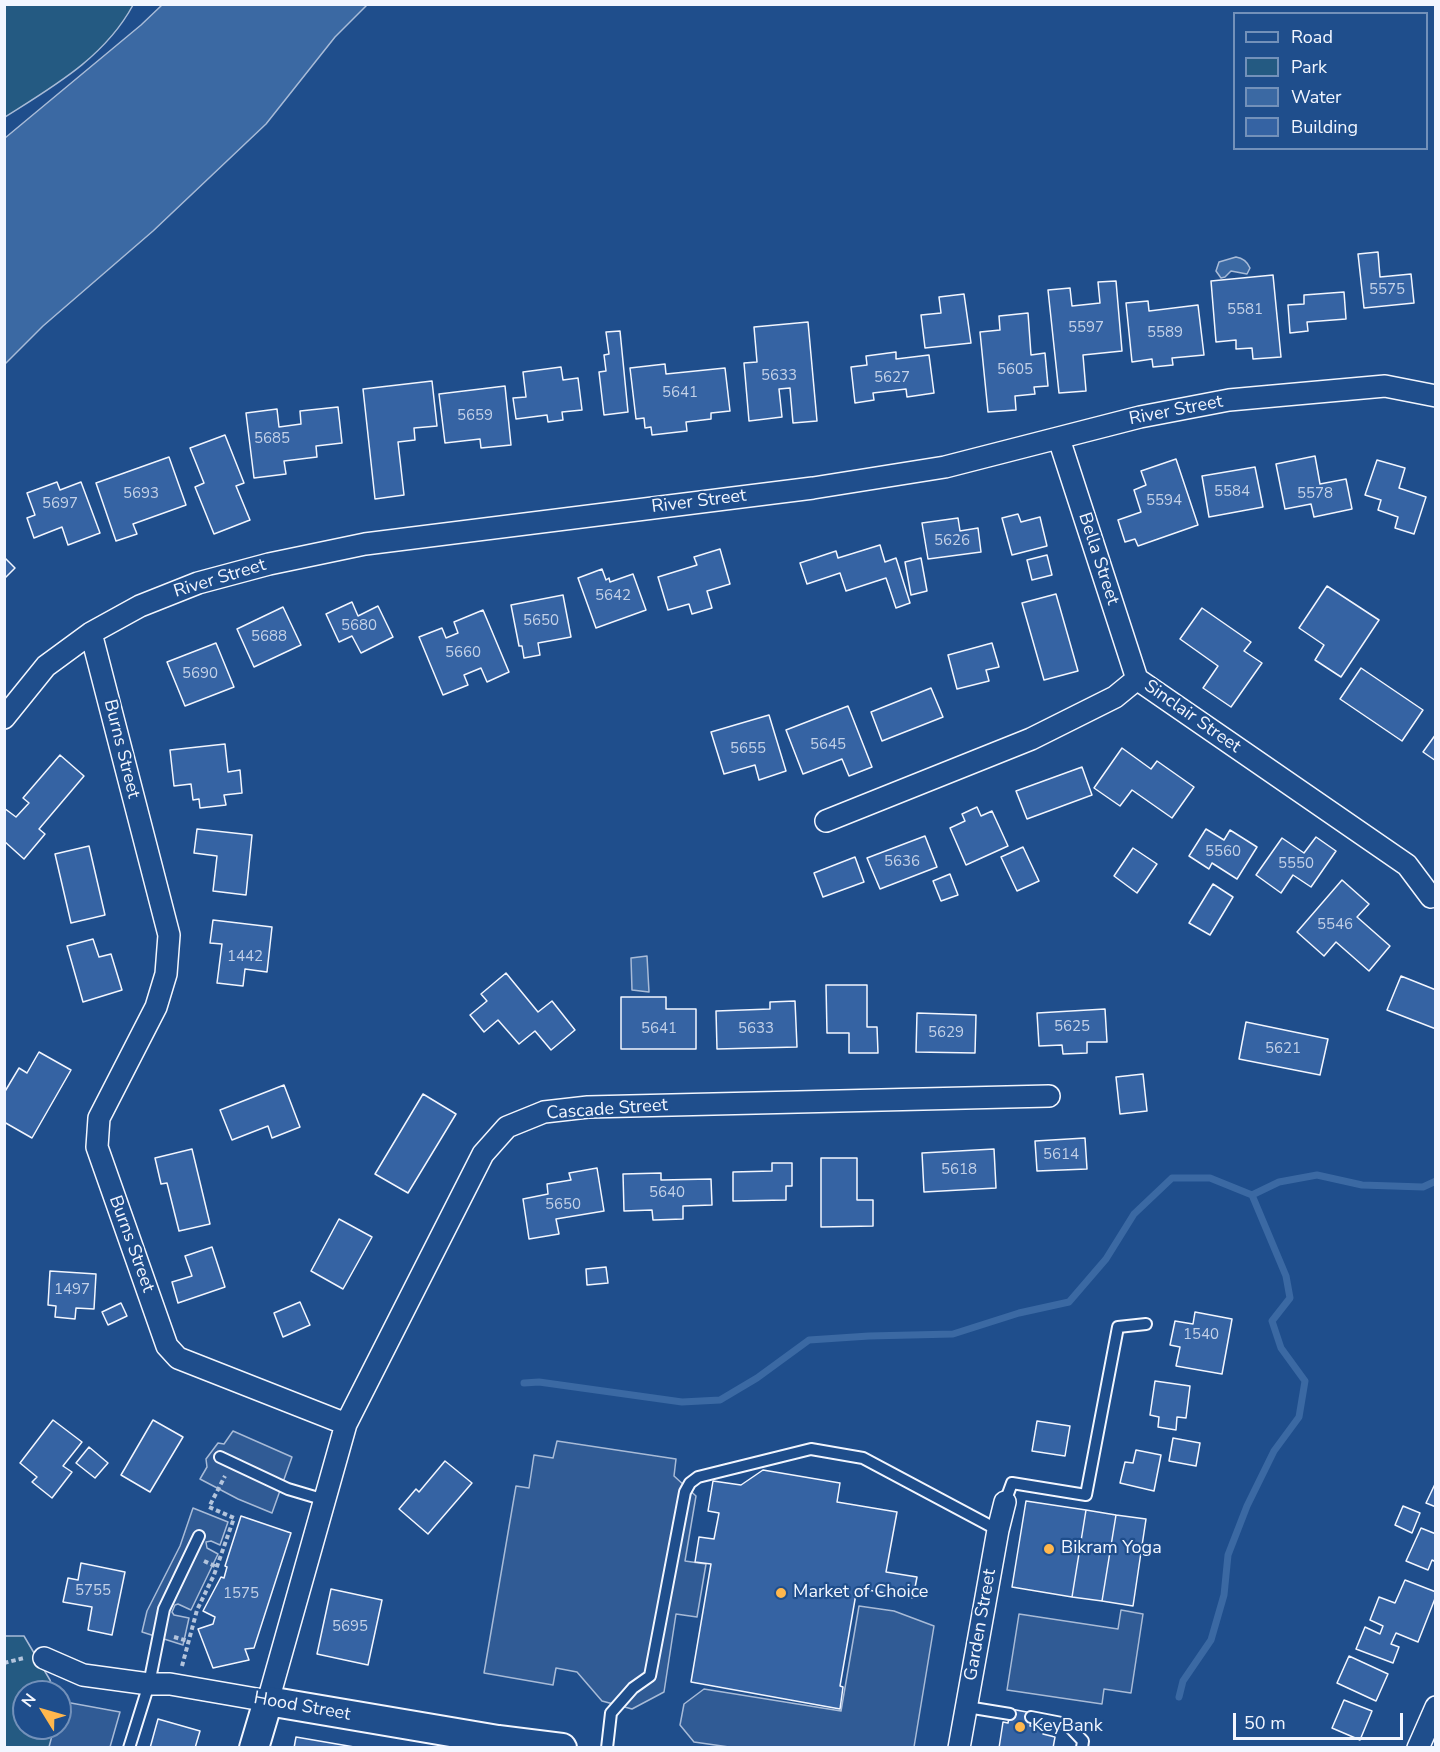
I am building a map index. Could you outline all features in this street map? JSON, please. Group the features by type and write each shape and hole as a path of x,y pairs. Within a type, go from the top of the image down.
{"street":[{"name":"River Street","path":"4,718 46,666 92,633 140,606 198,583 265,565 365,544 846,483 945,467 1140,417 1229,400 1385,386 1436,396"},
{"name":"Bella Street","path":"1059,439 1137,679"},
{"name":"Burns Street","path":"92,633 169,935 166,974 156,1007 99,1118 97,1147 167,1346 178,1358 346,1424"},
{"name":"Sinclair Street","path":"826,821 1031,739 1115,698 1137,679 1407,865 1431,897"},
{"name":"Cascade Street","path":"346,1424 483,1154 507,1127 544,1112 588,1107 1049,1096"},
{"path":"254,1748 346,1424"},
{"name":"Garden Street","path":"959,1748 1005,1502"},
{"name":"Hood Street","path":"36,1658 84,1675 149,1684 170,1684 489,1738 562,1748"},
{"path":"1418,1748 1436,1707"}],"lane":[{"path":"1005,1502 1012,1483 1086,1495 1118,1328 1146,1324"},
{"path":"607,1748 611,1713 633,1688 650,1676 685,1492 690,1483 698,1477 811,1449 862,1458 998,1530"},
{"path":"220,1457 288,1489 326,1500"},
{"path":"129,1748 149,1684 164,1609 199,1536"},
{"path":"967,1707 1010,1714"},
{"path":"1031,1718 1067,1724 1083,1741 1082,1748"}],"path":[{"path":"182,1667 185,1640 234,1518 209,1507 220,1484"},
{"path":"4,1663 36,1658"}],"green space":[{"path":"5,4 133,5 108,40 77,69 5,117"},
{"path":"5,1636 24,1636 50,1680 12,1680 12,1740 57,1740 56,1747 5,1748"}],"shaded area":[{"path":"233,1431 292,1457 272,1513 238,1499 200,1479 207,1467 206,1459 218,1443 224,1444"},
{"path":"557,1441 676,1459 674,1476 696,1496 685,1561 706,1564 697,1617 676,1614 664,1692 632,1709 602,1701 577,1672 556,1668 553,1685 484,1673 516,1486 529,1488 534,1455 553,1458"},
{"path":"193,1508 228,1522 220,1545 211,1541 206,1542 207,1548 218,1554 191,1610 178,1604 172,1612 174,1615 189,1618 183,1645 142,1632 147,1611 180,1546"},
{"path":"859,1606 894,1611 934,1626 914,1747 729,1747 694,1742 680,1725 684,1704 704,1689 841,1711"},
{"path":"1121,1610 1143,1614 1131,1693 1104,1689 1102,1704 1007,1690 1019,1614 1118,1629"},
{"path":"72,1703 120,1712 110,1747 49,1747 51,1740 72,1740"}],"water":[{"path":"162,5 367,5 335,37 266,124 153,231 43,326 5,364 5,138"},
{"path":"1236,257 1248,263 1250,268 1247,274 1231,271 1221,278 1216,271 1219,262"},
{"path":"647,956 649,992 632,990 631,958"}],"building":[{"path":"1378,252 1380,277 1411,274 1414,303 1364,308 1358,254"},
{"path":"1273,275 1281,357 1253,359 1252,348 1236,349 1236,340 1216,342 1211,281"},
{"path":"1116,281 1122,351 1083,355 1086,391 1059,393 1048,290 1070,288 1072,306 1100,303 1098,282"},
{"path":"1344,292 1346,319 1307,322 1308,331 1290,333 1288,305 1304,304 1304,295"},
{"path":"964,294 971,343 925,348 921,315 941,313 939,297"},
{"path":"1148,301 1149,311 1198,305 1204,355 1172,358 1173,365 1153,367 1152,359 1132,362 1126,303"},
{"path":"1028,313 1031,355 1045,353 1048,386 1034,387 1035,394 1015,396 1016,410 988,412 980,332 1000,330 999,316"},
{"path":"808,322 817,421 793,423 790,388 779,389 782,417 749,421 744,363 757,362 754,327"},
{"path":"620,331 628,412 604,415 599,372 606,371 604,355 609,354 606,332"},
{"path":"896,352 896,359 929,355 934,393 907,397 906,389 873,393 874,400 855,403 851,367 867,365 866,356"},
{"path":"665,364 666,374 725,368 730,411 711,413 711,419 686,422 687,431 652,435 651,427 645,428 644,418 636,419 630,368"},
{"path":"561,367 563,380 578,378 582,410 562,412 563,420 548,422 547,415 516,419 513,398 526,397 523,372"},
{"path":"432,381 437,426 414,428 415,440 398,442 404,495 375,499 363,389"},
{"path":"505,386 511,445 481,448 480,439 445,443 439,394"},
{"path":"338,407 342,443 316,446 317,457 284,461 286,474 254,478 246,413 277,409 279,427 301,424 300,411"},
{"path":"225,435 244,483 236,486 250,520 214,534 195,487 204,483 190,448"},
{"path":"1315,456 1320,484 1346,479 1352,509 1314,517 1311,504 1285,509 1276,464"},
{"path":"169,457 186,505 133,524 137,534 116,541 96,483"},
{"path":"1176,459 1198,525 1138,546 1135,539 1125,542 1118,520 1141,512 1134,490 1146,485 1141,471"},
{"path":"1377,460 1405,468 1399,488 1426,497 1414,534 1395,528 1398,517 1378,510 1381,500 1365,495"},
{"path":"1255,467 1263,507 1209,517 1202,476"},
{"path":"57,482 60,490 81,482 100,533 68,545 62,527 34,538 27,518 35,515 27,493"},
{"path":"1018,514 1021,522 1040,517 1047,546 1012,555 1002,518"},
{"path":"958,518 960,531 978,528 981,552 928,559 922,523"},
{"path":"880,545 885,562 896,558 910,603 896,608 886,578 846,591 840,573 807,584 800,563 836,551 838,558"},
{"path":"720,549 730,584 707,591 712,608 692,614 689,604 668,610 658,577 697,565 694,557"},
{"path":"1047,555 1052,575 1032,580 1027,560"},
{"path":"4,557 15,568 4,579"},
{"path":"921,558 927,591 911,595 905,562"},
{"path":"602,569 606,580 609,578 610,582 633,574 646,610 596,628 578,578"},
{"path":"1327,586 1379,620 1341,677 1315,660 1324,645 1299,628"},
{"path":"1056,594 1078,671 1044,680 1022,603"},
{"path":"563,595 571,637 538,643 540,655 524,658 522,646 519,646 511,605"},
{"path":"352,602 358,616 378,606 393,637 361,653 352,636 339,642 326,614"},
{"path":"283,607 301,645 254,667 237,629"},
{"path":"1202,608 1251,642 1244,651 1262,663 1231,707 1203,688 1218,666 1180,639"},
{"path":"483,610 509,672 487,682 481,668 464,675 468,685 443,695 419,637 442,628 446,638 458,633 454,622"},
{"path":"216,643 234,687 185,706 167,662"},
{"path":"992,643 999,667 986,670 989,681 957,689 948,655"},
{"path":"1361,668 1423,710 1402,741 1340,699"},
{"path":"931,688 943,717 882,741 871,712"},
{"path":"848,706 872,767 849,776 842,759 803,774 786,730"},
{"path":"769,715 786,771 759,780 755,765 724,774 711,732"},
{"path":"1436,734 1436,761 1423,752"},
{"path":"225,744 228,772 240,770 242,793 224,795 226,805 200,808 199,799 193,800 191,784 174,786 170,750"},
{"path":"1122,748 1151,769 1157,761 1194,787 1172,818 1132,790 1120,806 1094,788"},
{"path":"60,755 84,776 39,829 45,834 24,859 4,841 4,808 16,817 29,803 23,798"},
{"path":"1082,767 1092,795 1027,819 1016,791"},
{"path":"977,807 981,816 992,811 1008,846 966,865 950,828 965,821 962,814"},
{"path":"197,829 252,835 246,895 213,891 217,856 194,853"},
{"path":"1206,829 1224,840 1230,830 1257,847 1237,879 1212,863 1209,869 1189,856"},
{"path":"925,836 937,867 880,889 867,858"},
{"path":"1316,837 1336,851 1311,887 1293,875 1281,893 1256,875 1282,838 1304,853"},
{"path":"89,846 105,915 71,923 55,854"},
{"path":"1023,847 1039,881 1017,891 1001,857"},
{"path":"1133,848 1157,864 1137,893 1114,876"},
{"path":"855,857 864,882 823,897 814,873"},
{"path":"950,874 958,895 941,901 933,881"},
{"path":"1342,880 1369,904 1357,917 1390,946 1369,971 1336,942 1324,956 1297,932"},
{"path":"1213,884 1233,897 1210,935 1189,923"},
{"path":"213,920 272,927 267,972 245,969 243,986 217,983 222,944 210,943"},
{"path":"93,939 99,957 111,954 122,990 83,1002 67,946"},
{"path":"506,973 538,1012 552,1001 575,1030 551,1050 535,1031 519,1044 498,1020 484,1032 470,1015 487,1001 481,994"},
{"path":"1401,976 1436,990 1436,1029 1387,1010"},
{"path":"826,985 867,985 867,1027 877,1027 878,1053 849,1053 849,1033 827,1033"},
{"path":"621,997 666,997 666,1009 696,1009 696,1049 621,1049"},
{"path":"795,1001 797,1047 717,1049 716,1011 770,1009 770,1002"},
{"path":"1105,1009 1107,1042 1087,1042 1087,1053 1063,1054 1062,1045 1039,1046 1037,1013"},
{"path":"917,1013 976,1015 975,1053 916,1052"},
{"path":"1246,1022 1328,1039 1320,1075 1239,1059"},
{"path":"39,1052 71,1070 32,1138 4,1122 4,1093 19,1068 27,1073"},
{"path":"1143,1074 1147,1111 1120,1114 1116,1077"},
{"path":"284,1085 300,1127 272,1138 268,1126 232,1140 220,1110"},
{"path":"423,1094 456,1114 408,1193 375,1174"},
{"path":"1085,1138 1087,1169 1037,1171 1035,1141"},
{"path":"192,1149 210,1224 179,1231 167,1183 161,1184 155,1158"},
{"path":"994,1149 996,1188 924,1192 922,1153"},
{"path":"821,1158 857,1158 857,1200 873,1200 873,1226 821,1227"},
{"path":"772,1163 792,1163 792,1186 786,1186 786,1200 733,1201 733,1172 772,1171"},
{"path":"597,1168 604,1211 556,1219 559,1234 529,1239 523,1199 548,1194 547,1184 571,1180 569,1173"},
{"path":"661,1173 661,1180 711,1179 712,1205 683,1206 683,1219 653,1220 652,1210 624,1211 623,1174"},
{"path":"339,1219 372,1237 343,1289 311,1271"},
{"path":"212,1247 225,1287 178,1303 172,1282 192,1276 185,1256"},
{"path":"606,1267 608,1283 587,1285 586,1269"},
{"path":"50,1271 96,1274 94,1309 76,1308 75,1319 55,1317 56,1306 48,1305"},
{"path":"300,1302 310,1325 283,1337 274,1313"},
{"path":"121,1303 127,1316 108,1325 102,1312"},
{"path":"1195,1312 1232,1319 1222,1374 1176,1366 1180,1347 1170,1345 1175,1321 1193,1324"},
{"path":"1155,1381 1190,1386 1186,1418 1177,1417 1176,1430 1158,1427 1159,1417 1150,1415"},
{"path":"53,1420 82,1442 63,1466 72,1472 52,1498 32,1482 37,1477 20,1463"},
{"path":"153,1420 183,1437 150,1492 121,1475"},
{"path":"1037,1421 1070,1426 1065,1456 1032,1451"},
{"path":"1173,1438 1200,1443 1196,1466 1169,1461"},
{"path":"89,1447 108,1463 95,1478 76,1463"},
{"path":"1136,1450 1161,1455 1154,1491 1120,1483 1125,1462 1133,1463"},
{"path":"445,1461 472,1483 428,1534 399,1509 416,1489 419,1492"},
{"name":"Market of Choice","path":"763,1470 840,1483 837,1502 897,1512 886,1572 917,1577 913,1598 857,1588 840,1686 843,1687 840,1709 691,1682 711,1564 695,1562 699,1537 714,1539 719,1513 708,1511 713,1481 741,1485"},
{"path":"1436,1482 1436,1507 1426,1503"},
{"name":"Bikram Yoga","path":"1026,1501 1086,1510 1072,1597 1012,1587"},
{"path":"1403,1506 1420,1513 1412,1533 1395,1525"},
{"path":"1086,1510 1116,1515 1102,1601 1072,1597"},
{"path":"1116,1515 1146,1519 1133,1606 1102,1601"},
{"path":"241,1516 291,1533 254,1648 245,1649 249,1660 213,1668 198,1629 213,1624 215,1617 203,1611 221,1577 224,1578 227,1567 225,1566"},
{"path":"1421,1528 1436,1534 1436,1562 1432,1560 1428,1570 1406,1561"},
{"path":"81,1563 125,1572 112,1635 88,1630 92,1607 63,1602 68,1578 78,1580"},
{"path":"1405,1580 1436,1592 1418,1642 1396,1633 1391,1644 1399,1647 1393,1663 1356,1649 1365,1627 1380,1634 1383,1626 1370,1620 1379,1597 1395,1603"},
{"path":"331,1589 382,1600 368,1665 317,1654"},
{"path":"1349,1656 1388,1674 1376,1701 1337,1683"},
{"path":"1344,1700 1372,1711 1360,1740 1332,1728"},
{"name":"KeyBank","path":"1011,1709 1032,1713 1030,1726 1044,1728 1043,1734 1055,1737 1053,1748 999,1748 1003,1722 1008,1723"},
{"path":"158,1719 200,1731 195,1748 150,1748"},
{"path":"296,1737 360,1748 294,1748"}],"waterway":[{"path":"1179,1697 1183,1681 1211,1640 1224,1595 1228,1555 1247,1506 1274,1451 1299,1417 1305,1381 1281,1348 1272,1321 1290,1298 1286,1276 1252,1195 1279,1182 1317,1175 1362,1185 1423,1187 1436,1181"},
{"path":"524,1383 539,1382 682,1402 720,1400 757,1378 809,1340 953,1334 1019,1313 1069,1302 1106,1259 1134,1214 1172,1178 1210,1178 1252,1195"}],"place":[{"name":"Bikram Yoga","path":"1049,1549"},
{"name":"Market of Choice","path":"781,1593"},
{"name":"KeyBank","path":"1020,1727"}]}
